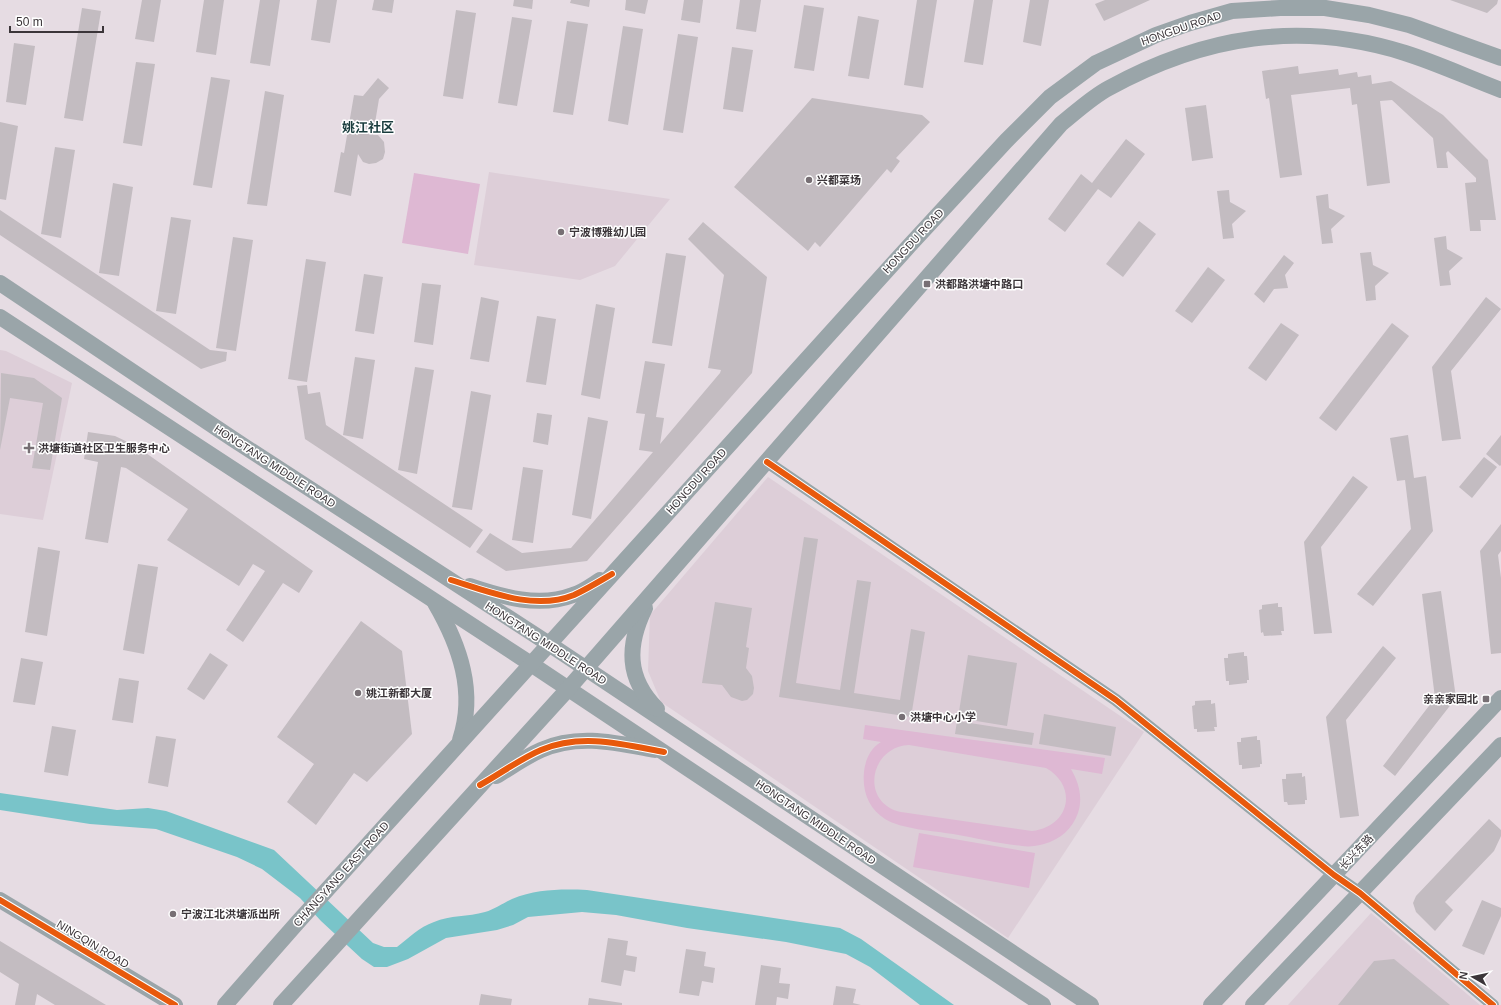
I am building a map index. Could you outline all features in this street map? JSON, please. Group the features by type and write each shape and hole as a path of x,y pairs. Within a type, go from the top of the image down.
{"main road":[{"name":"HONGDU ROAD","path":"458,744 908,246 1006,141 1050,96 1096,63 1156,34 1190,23 1232,11 1280,8 1325,8 1369,15 1409,25 1501,58"},
{"path":"280,1005 586,669 1060,124 1108,89 1169,60 1212,46 1274,35 1315,36 1370,44 1405,53 1501,90"},
{"name":"HONGTANG MIDDLE ROAD","path":"0,283 233,439 549,644 1091,1005"},
{"path":"0,317 531,664 1043,1005"},
{"path":"451,580 505,596 531,601 551,600 574,595 612,574"},
{"path":"653,592 635,633 632,649 634,665 638,685 641,690 648,700 676,729"},
{"path":"433,600 450,628 466,680 467,704 464,729 458,744"},
{"name":"长兴东路","path":"1211,1005 1501,698"},
{"path":"480,785 540,750 567,742 593,740 664,752"},
{"name":"CHANGYANG EAST ROAD","path":"225,1005 296,923 458,744"},
{"path":"1254,1005 1501,745"},
{"name":"NINGQIN ROAD","path":"0,900 175,1005"}],"street":[{"path":"767,462 1116,700 1334,874 1360,893 1493,1005"}],"shaded area":[{"name":"宁波博雅幼儿园","path":"489,172 670,199 615,266 580,280 474,265"},
{"path":"414,173 480,184 468,254 402,243"},
{"name":"洪塘街道社区卫生服务中心","path":"0,350 6,351 72,383 43,520 0,514"},
{"name":"洪塘中心小学","path":"768,477 1144,732 1008,938 661,702 648,671 650,615"},
{"path":"865,725 1105,758 1102,774 1071,769 1078,785 1080,801 1076,819 1069,829 1061,836 1050,842 1039,845 1025,846 927,831 900,825 885,819 879,815 871,805 864,786 867,759 874,748 881,742 863,739","holes":["909,745 1046,768 1056,776 1063,785 1066,795 1065,805 1061,814 1054,822 1045,828 1032,831 901,812 888,807 879,798 875,787 875,776 878,765 885,755 895,748"]},
{"path":"919,833 1035,853 1029,888 913,867"},
{"path":"1371,913 1480,1005 1288,1005"}],"water":[{"path":"0,793 117,810 148,808 166,811 274,850 373,943 384,947 397,947 419,930 434,922 446,918 485,912 512,899 531,893 549,890 587,890 840,928 861,939 954,1005 920,1005 870,967 846,954 786,942 687,928 616,915 582,912 528,917 513,925 497,930 446,938 408,959 387,967 374,967 362,959 321,921 300,898 262,869 237,857 156,829 90,824 0,810"}],"building":[{"path":"142,0 161,0 154,42 135,39"},
{"path":"204,0 224,0 216,55 196,52"},
{"path":"260,0 280,0 270,66 250,63"},
{"path":"317,0 337,0 330,43 311,40"},
{"path":"374,0 394,0 392,13 372,10"},
{"path":"514,0 533,0 532,9 513,6"},
{"path":"571,0 590,0 589,7 570,3"},
{"path":"626,0 648,0 645,14 625,10"},
{"path":"684,0 703,0 700,23 681,20"},
{"path":"740,0 761,0 756,32 736,29"},
{"path":"917,0 937,0 923,88 904,85"},
{"path":"974,0 993,0 983,65 964,62"},
{"path":"1030,0 1049,0 1041,46 1023,42"},
{"path":"1105,0 1150,0 1104,21 1095,4"},
{"path":"1450,0 1498,0 1497,4 1487,13"},
{"path":"804,5 824,8 814,71 794,68"},
{"path":"82,8 101,11 83,121 64,118"},
{"path":"456,10 476,13 463,99 443,96"},
{"path":"858,16 879,20 869,79 848,76"},
{"path":"512,17 532,20 517,106 498,103"},
{"path":"567,21 588,24 573,115 553,112"},
{"path":"623,26 643,29 628,125 608,121"},
{"path":"678,34 698,37 683,133 663,130"},
{"path":"14,43 35,46 26,105 6,102"},
{"path":"732,47 753,50 743,112 723,109"},
{"path":"136,62 155,64 142,146 123,143"},
{"path":"1298,66 1299,74 1338,69 1339,75 1357,72 1358,77 1371,75 1372,84 1391,81 1443,115 1488,160 1496,220 1480,220 1481,231 1470,231 1465,183 1476,182 1476,178 1448,151 1446,153 1448,168 1437,168 1433,138 1392,100 1380,101 1390,183 1367,186 1357,104 1352,105 1350,88 1291,95 1302,175 1280,178 1269,98 1266,99 1262,71"},
{"path":"211,77 230,80 212,188 193,185"},
{"path":"378,78 389,88 379,99 373,135 378,135 384,142 385,152 383,159 376,163 369,164 363,162 358,154 351,196 334,192 341,152 344,153 354,95 363,96"},
{"path":"265,91 284,95 267,206 247,204"},
{"name":"兴都菜场","path":"812,98 922,115 930,122 896,158 900,161 891,173 887,169 820,247 815,242 808,251 734,187"},
{"path":"1206,105 1213,158 1192,161 1185,108"},
{"path":"0,122 18,126 6,200 0,199"},
{"path":"1126,139 1145,154 1111,198 1098,189 1065,232 1048,219 1081,174 1092,183"},
{"path":"55,147 75,150 61,238 41,234"},
{"path":"113,183 133,187 119,276 99,273"},
{"path":"1229,190 1230,202 1246,211 1232,224 1234,238 1223,239 1217,191"},
{"path":"1328,194 1329,208 1345,216 1331,229 1333,243 1322,244 1316,196"},
{"path":"0,210 210,350 227,352 226,361 201,369 0,235"},
{"path":"171,217 191,220 176,314 156,311"},
{"path":"1139,221 1156,234 1123,277 1106,264"},
{"path":"703,222 767,277 752,373 587,561 506,571 476,552 490,533 522,553 571,548 653,452 639,450 645,414 636,413 645,361 665,364 656,417 664,418 660,444 720,373 721,370 708,368 724,275 688,239"},
{"path":"1446,236 1447,249 1463,258 1449,271 1451,285 1440,286 1434,238"},
{"path":"233,237 253,240 236,351 216,348"},
{"path":"1371,252 1373,265 1389,273 1375,286 1376,300 1366,301 1360,253"},
{"path":"666,253 686,256 672,346 652,343"},
{"path":"1284,255 1294,263 1285,275 1288,288 1274,289 1264,303 1254,294"},
{"path":"306,259 326,262 307,382 288,379"},
{"path":"1208,267 1225,280 1192,323 1175,311"},
{"path":"364,274 383,277 374,334 355,331"},
{"path":"422,283 441,285 433,345 414,342"},
{"path":"481,297 499,301 489,362 470,359"},
{"path":"1486,297 1501,309 1451,371 1461,439 1442,441 1432,367"},
{"path":"596,304 615,308 600,399 581,395"},
{"path":"537,316 556,319 546,385 526,382"},
{"path":"1281,323 1299,335 1266,381 1248,368"},
{"path":"1392,323 1409,336 1336,431 1319,418"},
{"path":"355,357 375,360 363,439 343,435"},
{"path":"415,367 434,370 417,474 398,470"},
{"path":"1,373 34,378 62,398 50,470 32,468 43,403 10,398 0,450"},
{"path":"307,385 308,394 320,392 326,425 483,530 470,548 305,439 297,386"},
{"path":"471,391 491,395 472,510 452,507"},
{"path":"537,413 552,415 548,445 533,442"},
{"path":"588,417 608,421 591,519 572,515"},
{"path":"88,432 115,436 136,446 313,571 299,593 283,583 243,642 226,630 265,571 253,564 239,586 167,540 188,509 126,468 121,467 108,543 85,539 98,462 84,459"},
{"path":"1408,435 1414,478 1426,476 1433,531 1373,606 1357,594 1411,529 1405,480 1397,481 1390,438"},
{"path":"1501,435 1501,465 1500,466 1486,454"},
{"path":"1484,457 1497,467 1472,498 1459,487"},
{"path":"523,467 543,470 533,543 512,540"},
{"path":"1353,476 1368,487 1321,547 1332,633 1314,634 1304,542"},
{"path":"1501,524 1501,551 1498,555 1501,578 1501,653 1491,654 1480,551"},
{"path":"804,537 818,539 796,683 840,690 857,580 871,582 854,693 900,700 911,629 925,632 911,717 779,697"},
{"path":"38,547 60,551 47,636 25,632"},
{"path":"138,564 158,567 144,654 123,650"},
{"path":"1441,591 1456,698 1395,776 1383,766 1435,698 1422,594"},
{"path":"715,602 752,608 746,647 749,648 746,668 752,676 754,688 753,694 747,700 742,701 731,697 722,685 702,683"},
{"path":"1278,603 1278,607 1282,607 1284,631 1281,631 1282,635 1264,636 1263,632 1261,633 1259,610 1262,609 1262,605"},
{"name":"姚江新都大厦","path":"361,621 402,651 412,734 367,782 354,773 316,825 287,802 314,764 277,737"},
{"path":"1383,646 1396,658 1346,720 1359,816 1340,818 1326,717"},
{"path":"1244,652 1244,656 1247,656 1249,680 1247,680 1247,683 1229,685 1229,681 1226,681 1224,658 1228,658 1228,654"},
{"path":"210,653 228,665 204,700 187,689"},
{"path":"968,655 1017,663 1007,726 958,718"},
{"path":"21,658 43,662 35,705 13,702"},
{"path":"119,678 139,681 133,723 112,720"},
{"path":"1211,700 1211,704 1215,703 1217,727 1214,727 1215,731 1197,732 1197,729 1194,729 1192,706 1195,705 1195,701"},
{"path":"1044,714 1116,727 1111,756 1039,744"},
{"path":"957,721 1034,733 1032,745 955,734"},
{"path":"52,726 76,730 68,776 44,772"},
{"path":"156,736 176,739 168,787 148,783"},
{"path":"1257,736 1257,740 1260,740 1262,764 1260,764 1260,767 1242,769 1242,765 1239,765 1237,742 1241,742 1241,738"},
{"path":"1302,773 1302,777 1305,776 1307,800 1305,800 1305,804 1288,805 1287,802 1284,802 1282,779 1286,779 1286,774"},
{"path":"1489,819 1501,830 1501,836 1494,851 1445,902 1453,910 1435,931 1416,912 1413,903 1416,896"},
{"path":"1482,900 1501,908 1501,916 1484,955 1462,946"},
{"path":"608,938 628,941 626,955 637,957 635,972 624,970 621,986 601,982"},
{"path":"0,941 106,1005 55,1005 37,994 35,1005 15,1005 19,984 0,972"},
{"path":"686,949 706,952 704,966 715,968 713,983 702,981 699,996 679,993"},
{"path":"1394,959 1450,1005 1338,1005 1374,961"},
{"path":"761,965 781,968 779,983 790,984 788,999 777,997 776,1005 755,1005"},
{"path":"836,986 856,989 853,1003 861,1005 833,1005"},
{"path":"481,994 512,999 511,1005 479,1005"},
{"path":"589,998 622,1003 622,1005 588,1005"}],"cycle path":[{"path":"767,462 1116,700 1334,875 1360,893 1493,1005"},
{"path":"451,580 512,598 544,601 574,595 612,574"},
{"path":"480,785 541,750 571,742 586,741 617,743 664,752"},
{"path":"0,900 175,1005"}],"place":[{"name":"兴都菜场","path":"809,180"},
{"name":"宁波博雅幼儿园","path":"561,232"},
{"name":"洪都路洪塘中路口","path":"927,284"},
{"name":"洪塘街道社区卫生服务中心","path":"29,448"},
{"name":"姚江新都大厦","path":"358,693"},
{"name":"亲亲家园北","path":"1486,699"},
{"name":"洪塘中心小学","path":"902,717"},
{"name":"宁波江北洪塘派出所","path":"173,914"}],"district":[{"name":"姚江社区","path":"368,127"}]}
